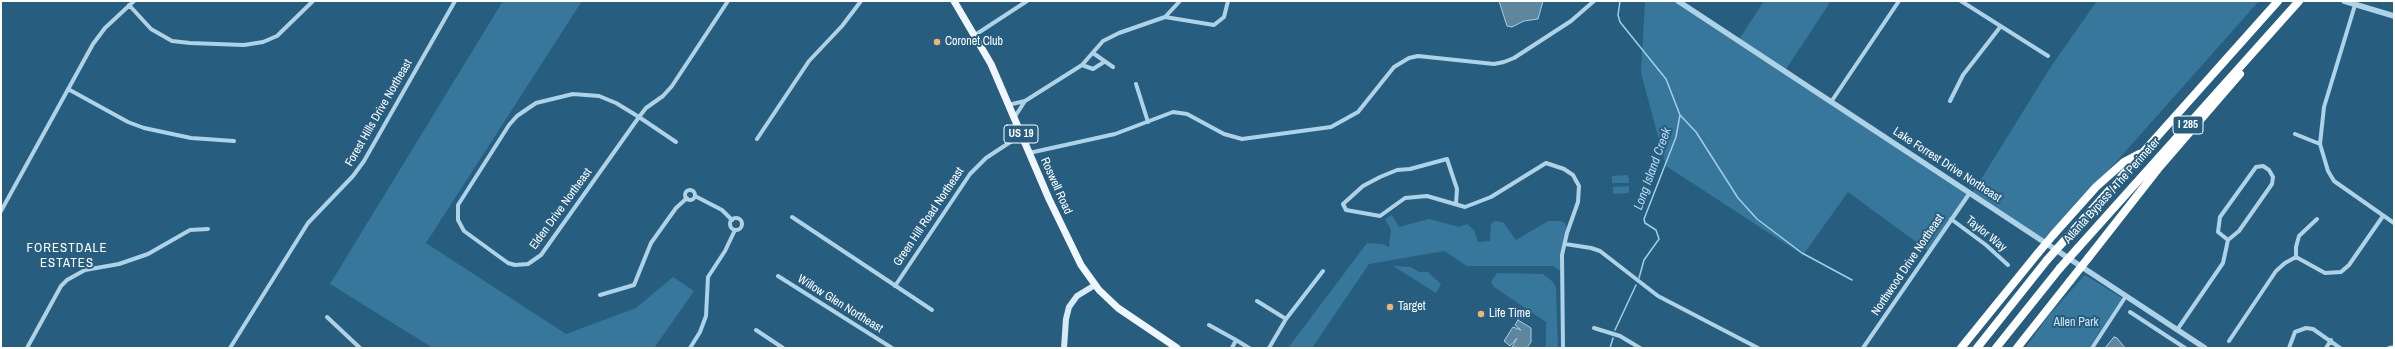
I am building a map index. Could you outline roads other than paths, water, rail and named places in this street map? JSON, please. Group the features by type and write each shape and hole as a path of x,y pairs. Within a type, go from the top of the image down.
{"highway":[{"name":"Atlanta Bypass / The Perimeter","path":"1977,348 2047,260 2278,1"},
{"name":"Atlanta Bypass / The Perimeter","path":"1996,348 2060,268 2299,1"},
{"path":"2018,348 2158,169 2233,83 2260,44"},
{"path":"1961,348 2038,253 2096,187 2124,162 2143,152"}],"main road":[{"name":"Roswell Road","path":"954,1 975,35 1014,118 1072,250 1095,285 1129,317 1177,348"},
{"path":"1064,348 1066,319 1069,307 1078,296 1095,285"}],"street":[{"path":"1,212 99,35 134,1"},
{"path":"129,5 151,29 172,41 244,45 263,42 277,36 313,1"},
{"name":"Forest Hills Drive Northeast","path":"230,348 304,229 353,176 364,161 455,1"},
{"name":"Elden Drive Northeast","path":"639,117 610,100 588,94 547,100 527,108 509,125 461,198 457,213 461,227 468,235 508,263 521,265 534,261 541,255 646,108 663,96 672,86 728,1"},
{"path":"757,139 809,61 842,26 861,1"},
{"path":"975,35 1028,1"},
{"path":"1165,18 1180,1"},
{"path":"1008,105 1025,101 1082,65 1103,41 1119,33 1165,18 1214,25 1224,17 1228,1"},
{"path":"1029,153 1116,134 1165,114 1180,112 1197,119 1224,134 1248,139 1331,127 1358,112 1394,67 1409,58 1418,56 1494,64 1504,62 1514,58 1571,21 1594,1"},
{"name":"Lake Forrest Drive Northeast","path":"1678,1 2205,348"},
{"path":"1831,102 1898,1"},
{"path":"1961,1 2048,56"},
{"path":"2344,1 2394,16"},
{"path":"2355,5 2324,107 2320,144 2328,172 2334,181 2394,223"},
{"path":"1950,101 1963,74 2001,26"},
{"path":"1093,53 1113,67"},
{"path":"1082,65 1093,69 1104,62"},
{"path":"1136,84 1148,122"},
{"path":"68,90 128,122 144,128 191,138 234,141"},
{"path":"1014,118 1025,101"},
{"path":"639,117 676,142"},
{"path":"2295,134 2320,144"},
{"name":"Green Hill Road Northeast","path":"895,286 970,174 986,158 1021,135"},
{"path":"1456,204 1457,189 1447,159 1410,169 1396,170 1363,186 1343,204 1346,210 1380,216 1405,198 1427,196 1465,207 1491,196 1546,163 1564,169 1572,175 1579,186 1578,202 1569,225 1562,255 1563,348"},
{"path":"2177,330 2223,263 2228,242 2239,231 2272,184 2273,177 2266,167 2256,167 2220,217 2218,232 2228,242"},
{"path":"687,198 686,193 690,190 695,192 695,196 722,210 732,220"},
{"name":"Northwood Drive Northeast","path":"1863,348 1969,194"},
{"path":"687,198 691,200 695,196"},
{"path":"600,296 634,285 651,243 676,208 687,198"},
{"path":"2296,257 2325,273 2341,272 2349,265 2384,216"},
{"path":"792,217 932,310"},
{"path":"690,348 700,332 706,316 708,277 725,251 735,230 741,227 741,221 736,218 732,220"},
{"name":"Taylor Way","path":"1951,219 1986,245 2008,265"},
{"path":"2296,257 2296,247 2299,236 2317,219"},
{"path":"732,220 730,226 735,230"},
{"path":"27,348 61,286 67,280 85,270 120,264 148,254 190,230 208,229"},
{"path":"1565,244 1592,248 1600,251 1658,296 1758,348"},
{"path":"2229,341 2276,271 2285,263 2296,257"},
{"path":"1269,348 1286,319 1323,271"},
{"name":"Willow Glen Northeast","path":"778,276 892,348"},
{"path":"2092,348 2126,296"},
{"path":"1258,301 1286,319"},
{"path":"2130,312 2185,348"},
{"path":"327,317 360,348"},
{"path":"1209,324 1249,348"},
{"path":"1594,328 1620,336 1640,348"},
{"path":"2289,348 2295,332 2306,328 2313,329 2331,340 2340,348"},
{"path":"756,330 783,348"},
{"path":"1232,348 1236,340"},
{"path":"2326,348 2331,340"},
{"path":"2388,348 2394,346"}],"waterway":[{"name":"Long Island Creek","path":"1620,1 1618,15 1620,22 1666,79 1680,115 1676,137 1644,219 1645,223 1656,230 1659,239 1644,260 1639,278"},
{"path":"1680,115 1696,132 1738,198 1757,219 1802,253 1852,280"},
{"name":"Long Island Creek","path":"1615,330 1636,285"},
{"name":"Long Island Creek","path":"1610,348 1613,338"}],"place":[{"name":"Coronet Club","path":"937,42"},
{"name":"Target","path":"1390,307"},
{"name":"Life Time","path":"1481,314"}],"district":[{"name":"FORESTDALE ESTATES","path":"67,256"}],"park label":[{"name":"Allen Park","path":"2076,323"}]}
